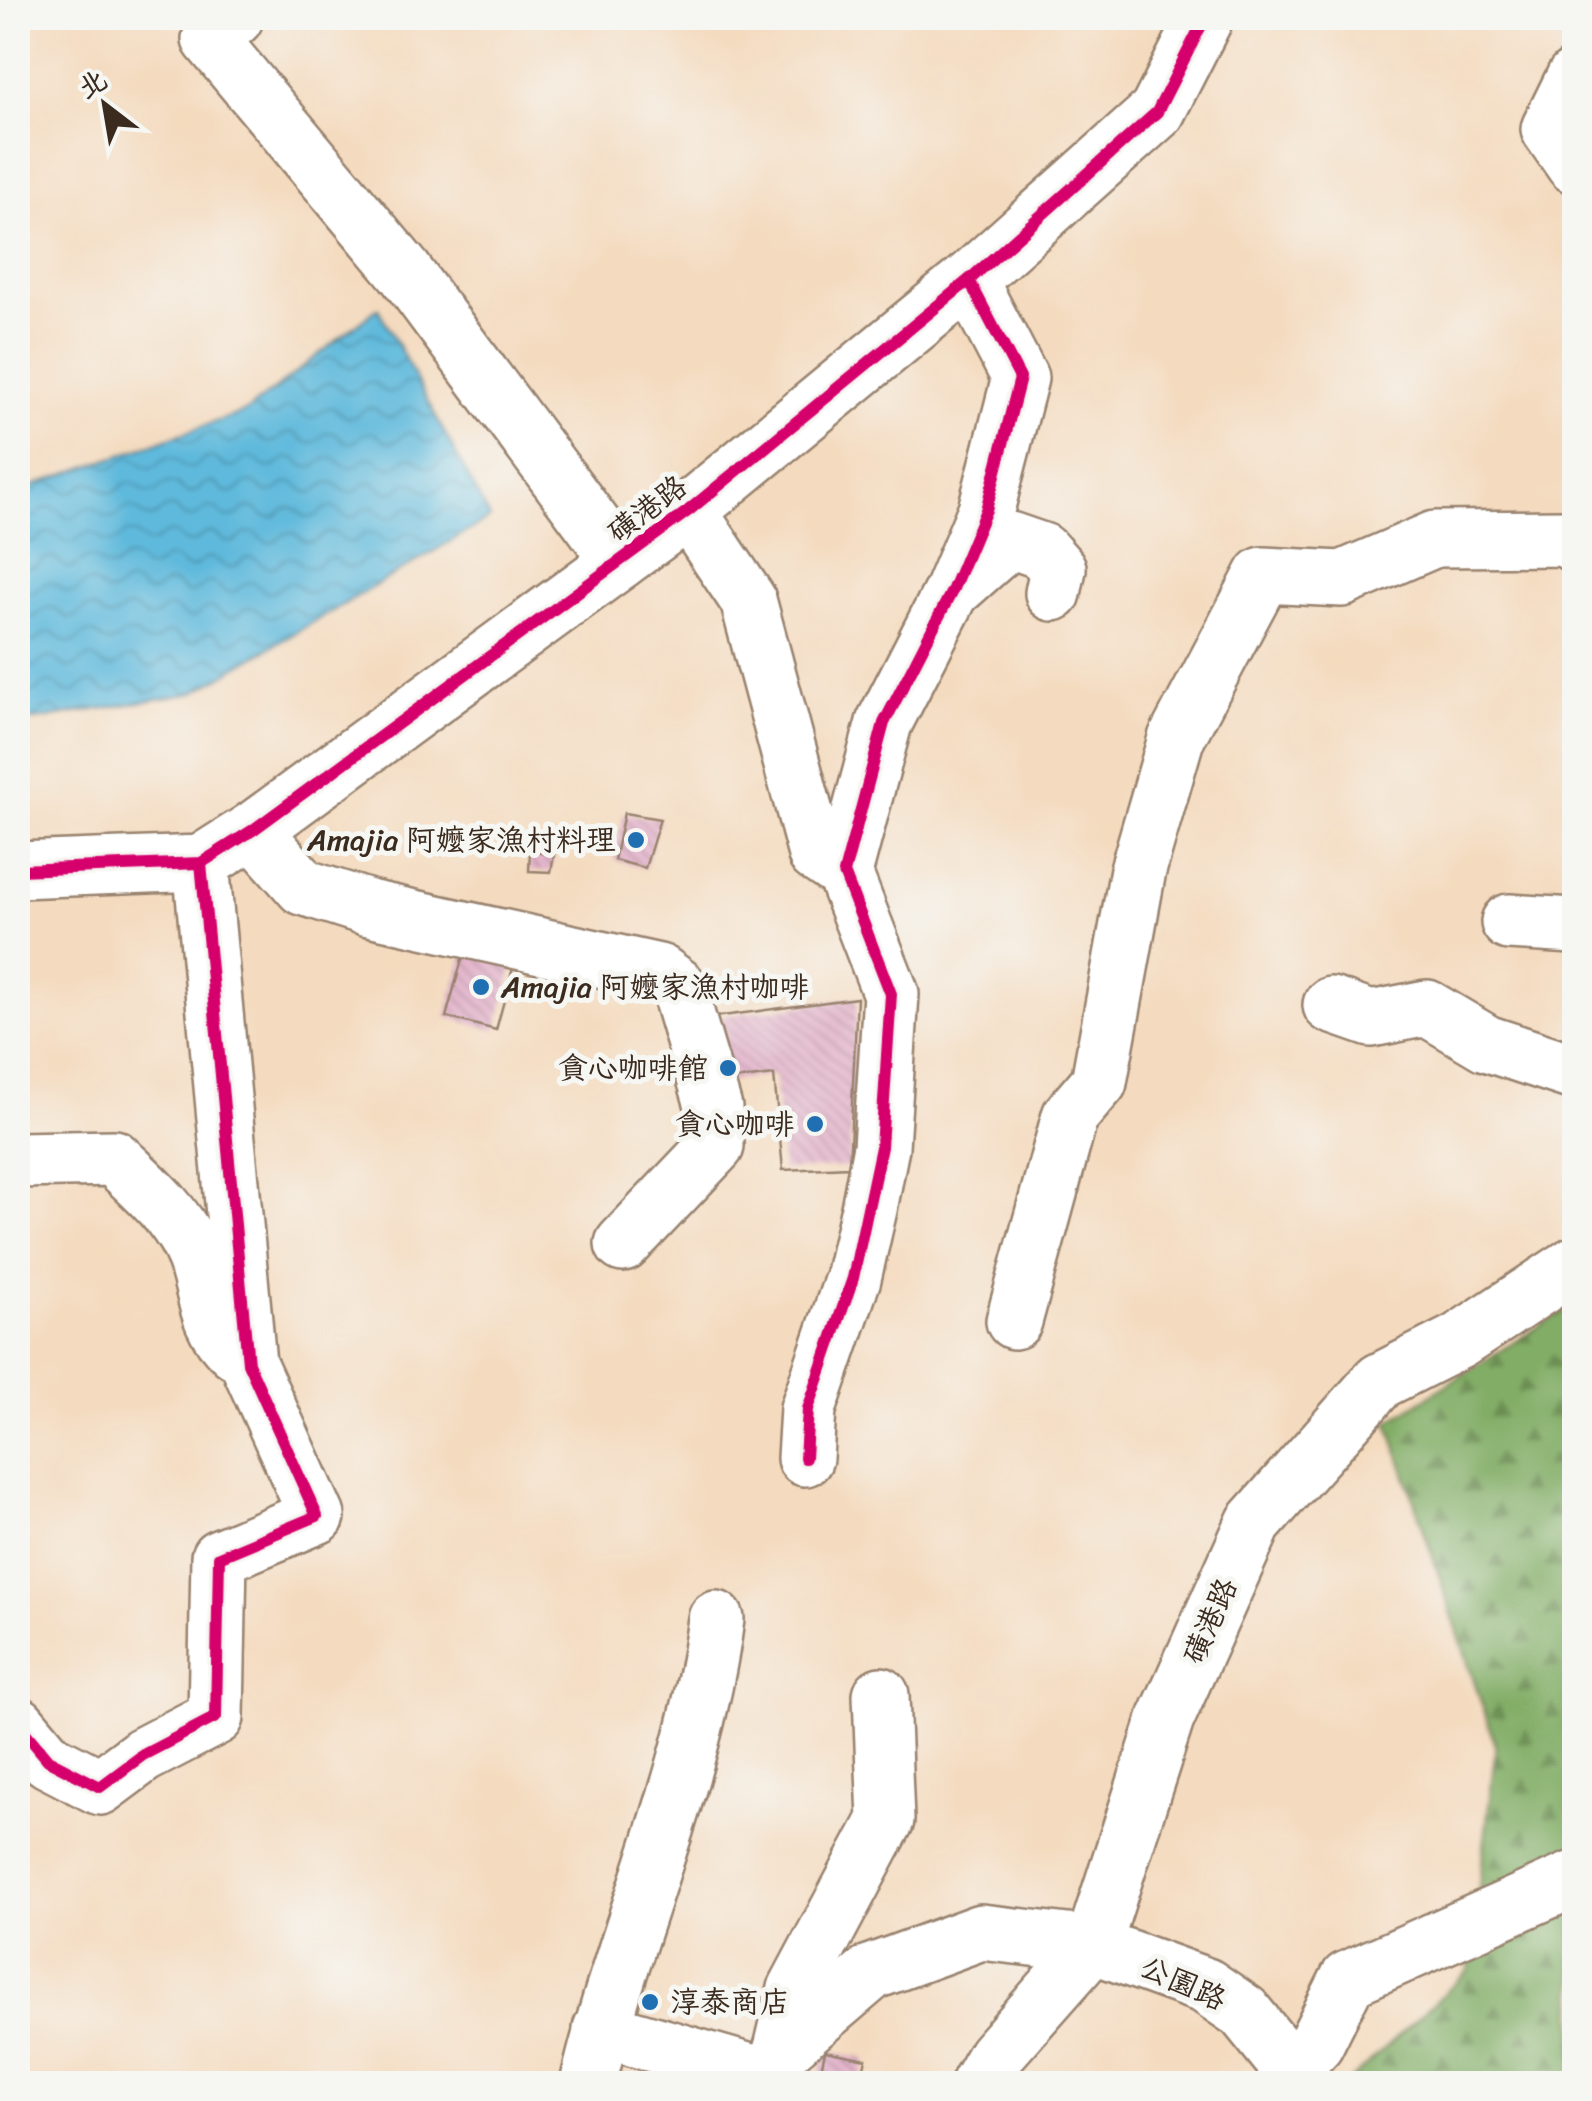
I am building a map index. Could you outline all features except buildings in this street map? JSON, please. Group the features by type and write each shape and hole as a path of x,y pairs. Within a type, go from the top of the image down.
{"street":[{"path":"235,18 210,39 404,271 620,561"},
{"name":"磺港路","path":"201,864 688,511 969,280 1157,112 1205,18"},
{"path":"1574,78 1549,129 1574,166"},
{"path":"844,873 884,723 952,591 986,510 1020,378 969,280"},
{"path":"688,511 748,600 816,854 844,873 891,994 881,1147 853,1278 808,1409 805,1458"},
{"path":"1014,1321 1070,1116 1099,1082 1138,870 1176,739 1262,575 1342,579 1436,539 1564,538 1574,544"},
{"path":"952,591 1010,540 1042,551 1058,570 1052,593"},
{"path":"253,830 303,888 369,908 658,972 678,986 714,1108 716,1146 623,1244"},
{"path":"18,870 201,864 248,1364 317,1516 219,1557 216,1717 143,1755 100,1787 48,1760 18,1724"},
{"path":"1509,922 1574,926"},
{"path":"1332,1005 1371,1019 1427,1008 1486,1043 1574,1072"},
{"path":"18,1160 114,1158 165,1208 182,1234 191,1248 215,1334 248,1364"},
{"name":"磺港路","path":"978,2084 995,2056 1093,1945 1166,1719 1254,1523 1380,1380 1459,1341 1574,1265"},
{"path":"588,2084 601,2030 706,1697 716,1619"},
{"path":"782,2049 796,1988 886,1820 881,1696"},
{"path":"1294,2077 1348,1979 1574,1879"},
{"name":"公園路","path":"601,2030 771,2078 782,2049 872,1972 981,1932 1093,1945 1206,1986 1244,2012 1294,2077"}],"green space":[{"path":"1574,1304 1574,2083 1346,2084 1469,1971 1496,1747 1388,1422"}],"water":[{"path":"378,308 490,518 193,693 18,723 18,491 247,411"}],"cycle path":[{"path":"18,870 201,863 253,830 688,511 969,280 1157,112 1205,18"},
{"path":"805,1458 808,1409 853,1278 881,1147 891,994 844,873 884,723 952,591 986,510 1020,378 969,280"},
{"path":"18,1724 48,1760 100,1787 143,1755 216,1717 219,1557 317,1516 248,1363 201,863"}],"place":[{"name":"Amajia 阿嬤家漁村料理","path":"636,840"},
{"name":"Amajia 阿嬤家漁村咖啡","path":"481,987"},
{"name":"貪心咖啡館","path":"728,1068"},
{"name":"貪心咖啡","path":"815,1124"},
{"name":"淳泰商店","path":"650,2002"}]}
